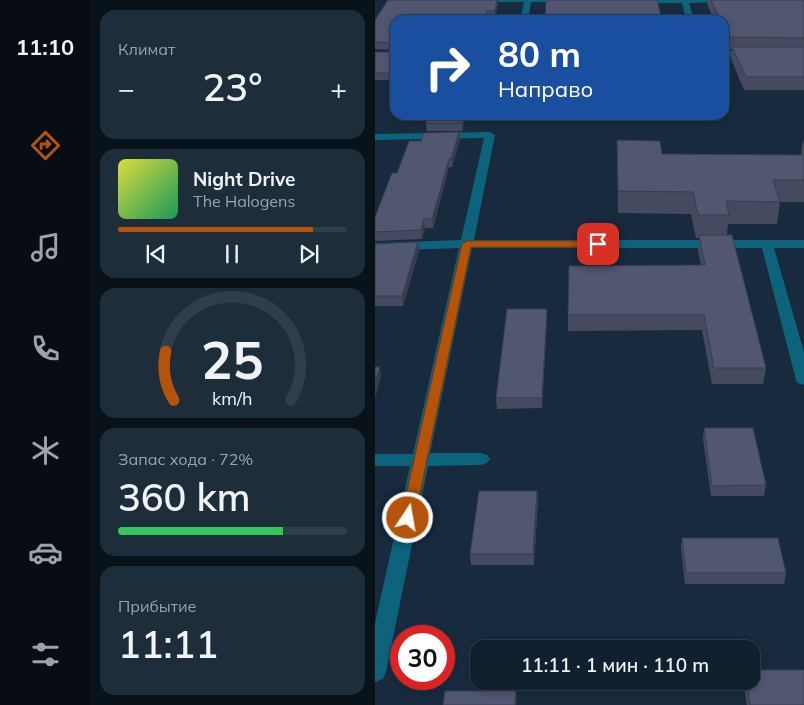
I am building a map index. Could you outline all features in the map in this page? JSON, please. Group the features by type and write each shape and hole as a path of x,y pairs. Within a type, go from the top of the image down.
{"street":[{"path":"442,0 577,0"},
{"path":"524,15 528,0"},
{"path":"627,0 735,0"},
{"path":"685,0 689,15"},
{"path":"729,54 759,54"},
{"path":"375,137 490,135 375,672"},
{"path":"375,247 467,244 804,244"},
{"path":"767,244 804,380"},
{"path":"375,460 481,459"}],"building":[{"path":"388,0 497,0 495,11 487,11 486,15 390,15 390,43 375,42 375,20"},
{"path":"546,0 657,0 661,15 545,15"},
{"path":"711,0 804,0 804,38 729,37 729,15 718,15"},
{"path":"732,47 804,47 804,77 746,77"},
{"path":"375,52 390,52 390,73 375,73"},
{"path":"427,120 462,120 462,123 426,123"},
{"path":"459,132 451,159 449,159 432,219 424,219 421,230 375,232 375,217 392,173 397,173 409,141 421,141 423,133"},
{"path":"617,140 660,141 662,154 804,155 804,180 773,180 780,202 726,201 729,215 698,215 693,192 618,191"},
{"path":"699,235 732,235 766,368 714,368 704,315 568,315 569,266 705,265"},
{"path":"418,242 402,296 375,296 375,244"},
{"path":"507,309 547,309 542,398 496,398"},
{"path":"375,367 380,367 375,382"},
{"path":"704,428 753,428 766,485 712,486"},
{"path":"479,491 537,491 533,554 470,554"},
{"path":"682,538 778,538 786,573 686,573"},
{"path":"760,670 804,670 804,705 750,705 748,690 760,690"},
{"path":"445,691 516,691 515,705 443,705"}],"route":[{"path":"408,518 467,244 598,244"}]}
